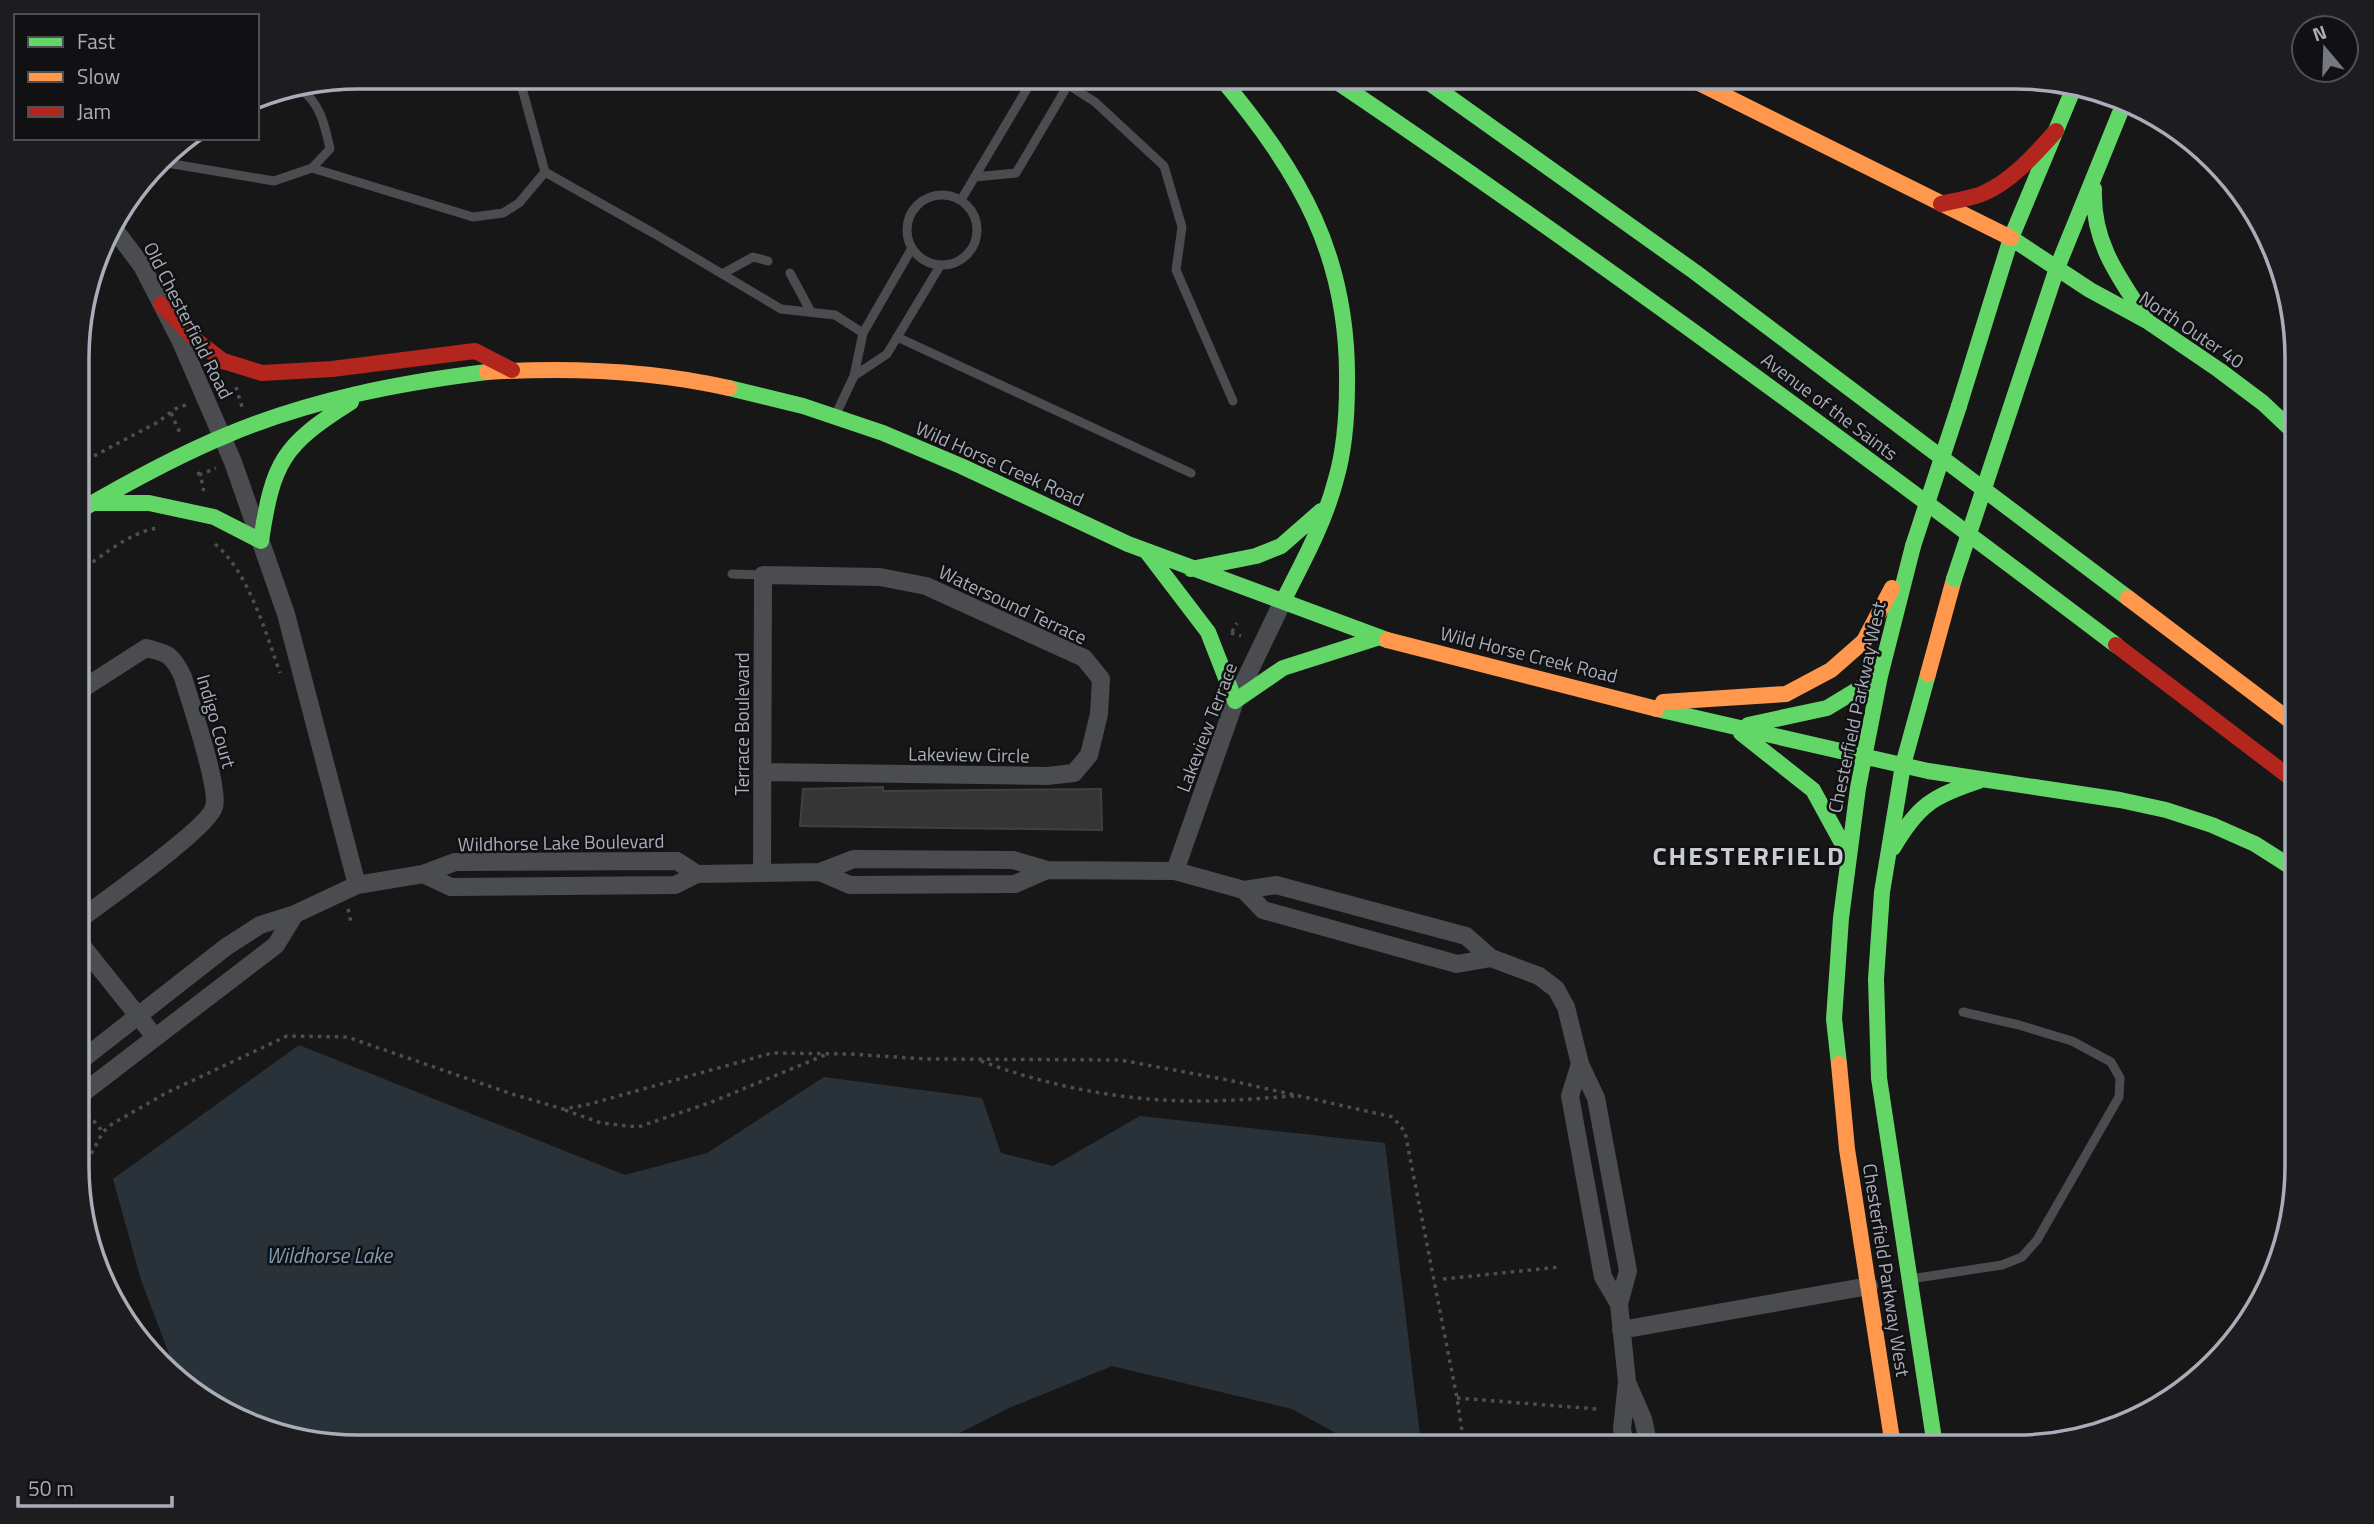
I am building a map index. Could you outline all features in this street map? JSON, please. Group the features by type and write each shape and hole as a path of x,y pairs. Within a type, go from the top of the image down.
{"main road":[{"path":"1229,89 1286,161 1327,241 1339,279 1348,352 1348,389 1341,459 1329,503 1283,601"},
{"name":"Avenue of the Saints","path":"1348,89 1504,195 1779,393 2285,774"},
{"name":"Avenue of the Saints","path":"1438,89 1695,272 2285,717"},
{"name":"North Outer 40","path":"1711,89 2011,238 2090,290 2147,321 2263,403 2285,424"},
{"name":"Chesterfield Parkway West","path":"1932,1435 1889,1282 1847,1149 1834,1033 1841,918 1864,755 1880,676 1913,546 2011,238 2071,95"},
{"name":"Chesterfield Parkway West","path":"1893,1435 1876,979 1882,892 1903,765 1954,579 2057,268 2121,111"},
{"path":"1941,204 1984,192 1998,185 2026,162 2056,131"},
{"path":"2097,171 2093,198 2095,229 2110,263 2147,321"},
{"path":"161,304 205,348 223,361 262,373 332,369 475,351 513,370"},
{"name":"Wild Horse Creek Road","path":"89,506 136,478 223,437 366,391 446,377 513,370 634,373 685,380 761,394 835,417 956,464 1146,552 1377,638 1734,728 1903,765 1983,780 2142,803 2239,834 2285,862"},
{"path":"94,503 149,503 215,517 261,541 268,496 282,461 309,431 366,391"},
{"path":"1191,569 1256,556 1281,545 1329,503"},
{"path":"1146,552 1209,632 1235,701 1283,668 1377,638"},
{"path":"1639,704 1786,694 1831,670 1864,641 1894,585 1907,568"},
{"path":"1734,728 1827,708 1880,676"},
{"path":"1734,728 1812,790 1848,855"},
{"path":"1888,859 1904,829 1925,802 1943,792 1983,780"}],"street":[{"name":"Old Chesterfield Road","path":"119,235 142,266 206,397 261,541 286,614 349,888"},
{"name":"Watersound Terrace","path":"763,575 880,577 926,586 1084,658 1101,679"},
{"name":"Terrace Boulevard","path":"762,873 763,575"},
{"name":"Lakeview Terrace","path":"1175,871 1235,701 1283,601"},
{"name":"Indigo Court","path":"89,685 146,648 164,652 176,662 183,677 214,786 214,808 198,829 89,912"},
{"name":"Lakeview Circle","path":"762,772 1048,776 1074,773 1089,755 1099,714 1101,679"},
{"name":"Wildhorse Lake Boulevard","path":"423,874 451,887 675,885 697,874 820,872 854,859 1013,860 1047,870 1175,871 1244,890 1276,885 1466,936 1491,958 1539,976 1556,989 1566,1007 1580,1064 1596,1098 1628,1270 1619,1304 1627,1382 1623,1435"},
{"name":"Wildhorse Lake Boulevard","path":"89,1054 226,947 260,925 295,914 349,888 423,874 454,862 677,861 697,874"},
{"name":"Wildhorse Lake Boulevard","path":"820,872 850,885 905,885 1016,884 1047,870"},
{"name":"Wildhorse Lake Boulevard","path":"1244,890 1263,910 1457,964 1491,958"},
{"path":"89,1088 276,945 295,914"},
{"path":"89,954 155,1037"},
{"name":"Wildhorse Lake Boulevard","path":"1580,1064 1570,1096 1602,1277 1619,1304"},
{"path":"1621,1330 1889,1282"},
{"name":"Wildhorse Lake Boulevard","path":"1627,1382 1643,1419 1646,1435"}],"lane":[{"path":"522,89 545,172 781,309 835,315 863,333"},
{"path":"961,200 1027,89"},
{"path":"975,177 1016,173 1066,89"},
{"path":"1074,89 1095,102 1164,166 1182,227 1175,270 1233,401"},
{"path":"172,164 274,181 312,168 330,149 323,119 308,94"},
{"path":"312,168 472,217 503,213 519,203 545,172"},
{"path":"938,195 950,195 961,200 976,218 978,229 971,251 952,264 940,266 919,257 912,248 907,226 917,205 938,195"},
{"path":"835,417 854,376 863,333 912,248"},
{"path":"722,274 753,257 768,261"},
{"path":"854,376 887,354 940,266"},
{"path":"790,273 811,312"},
{"path":"897,337 1191,473"},
{"name":"Watersound Terrace","path":"732,574 763,575"},
{"path":"1889,1282 2002,1265 2022,1257 2037,1240 2119,1097 2120,1078 2111,1062 2072,1041 1963,1012"}],"path":[{"path":"89,459 158,422 175,409 236,385 243,367"},
{"path":"89,565 128,539 163,526"},
{"path":"212,542 228,555 239,571 281,677"},
{"path":"1232,632 1237,622"},
{"path":"349,888 351,922"},
{"path":"89,1158 103,1132 112,1124 166,1093 287,1036 347,1037 601,1123 638,1127 709,1103 827,1054"},
{"path":"563,1109 772,1053 975,1060 1120,1060 1393,1117 1405,1132 1457,1398 1462,1435"},
{"path":"975,1060 1012,1073 1154,1100 1202,1101 1298,1096"},
{"path":"89,1115 103,1132"},
{"path":"1443,1279 1560,1267"},
{"path":"1457,1398 1597,1409"}],"water":[{"name":"Wildhorse Lake","path":"299,1045 625,1175 707,1153 824,1077 982,1098 1001,1153 1053,1166 1140,1116 1385,1143 1420,1435 1339,1435 1292,1409 1112,1366 1009,1408 956,1435 358,1435 306,1430 239,1407 209,1389 171,1359 141,1280 113,1179"}],"building":[{"path":"883,787 883,791 1101,789 1102,830 800,826 803,789"}],"traffic: fast":[{"path":"1230,89 1274,147 1314,218 1329,255 1339,295 1345,338 1347,408 1339,467 1320,526 1283,601"},
{"path":"1348,89 1727,356 2116,645"},
{"path":"1438,89 1695,272 2128,598"},
{"path":"1959,406 2011,238 2071,95"},
{"path":"2001,437 2057,268 2121,111"},
{"path":"2094,189 2097,225 2108,257 2145,317"},
{"path":"2011,238 2090,290 2147,321 2219,370 2263,403 2285,424"},
{"path":"89,505 208,443 290,412 355,394 487,372"},
{"path":"729,388 803,406 883,433 961,466 1128,544 1387,640"},
{"path":"95,503 149,503 214,517 261,541 271,492 285,458 310,431 351,402"},
{"path":"1913,546 1959,406"},
{"path":"1954,579 2001,437"},
{"path":"1191,569 1256,556 1281,546 1321,511"},
{"path":"1839,1064 1834,1019 1841,918 1858,788 1880,676 1913,546"},
{"path":"1147,552 1208,632 1235,701 1283,668 1377,638"},
{"path":"1928,674 1903,765 1882,892 1876,979 1879,1078 1933,1435"},
{"path":"1748,725 1827,708 1880,676"},
{"path":"1657,709 1928,771 2120,800 2166,810 2212,825 2255,844 2285,863"},
{"path":"1741,733 1813,790 1848,854"},
{"path":"1893,848 1902,833 1928,804 1938,797 1979,781"}],"traffic: slow":[{"path":"1711,89 2011,238"},
{"path":"487,372 609,371 669,377 729,388"},
{"path":"1928,674 1954,579"},
{"path":"1663,702 1786,694 1831,670 1864,641 1892,588"},
{"path":"2128,598 2285,717"},
{"path":"1387,640 1657,709"},
{"path":"1839,1064 1847,1149 1891,1435"}],"traffic: jam":[{"path":"1941,204 1974,197 1995,188 2023,166 2056,131"},
{"path":"161,304 197,341 223,361 262,373 332,369 475,351 512,370"},
{"path":"2116,645 2285,774"}],"district":[{"name":"CHESTERFIELD","path":"1749,855"}]}
